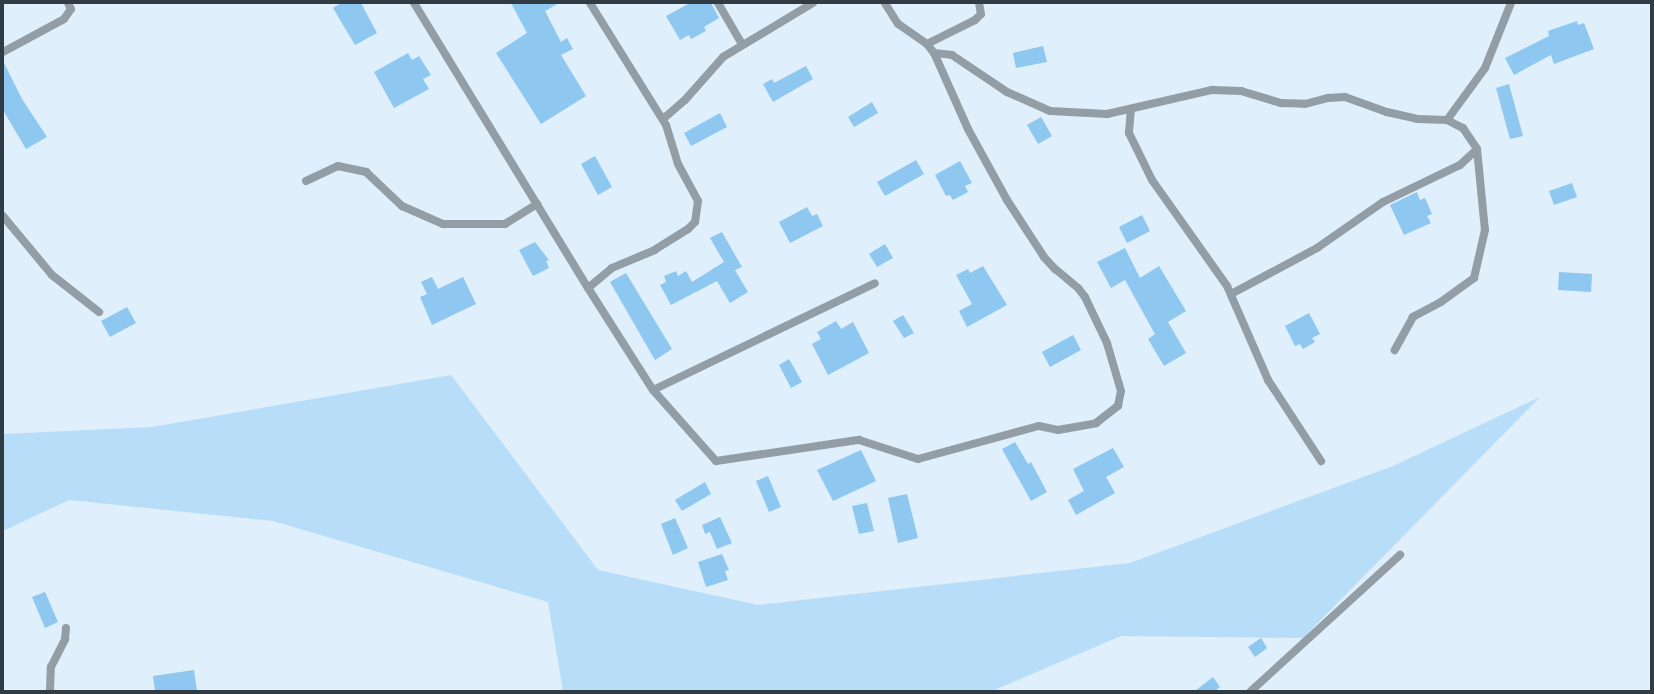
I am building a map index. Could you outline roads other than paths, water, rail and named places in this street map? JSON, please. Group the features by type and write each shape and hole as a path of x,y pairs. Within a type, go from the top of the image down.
{"street":[{"path":"3,52 64,19 71,9 68,3"},
{"path":"414,3 588,288 653,390 716,461 859,440 918,459 1039,426 1058,430 1096,423 1118,406 1121,391 1107,343 1085,297 1078,288 1055,269 1044,256 1007,200 968,129 934,53 927,44 898,24 885,3"},
{"path":"588,288 612,268 655,250 695,222 698,201 678,164 663,119 590,3"},
{"path":"718,3 742,44"},
{"path":"663,119 686,100 723,57 742,44 813,3"},
{"path":"927,44 975,20 981,14 979,3"},
{"path":"1447,120 1485,68 1511,3"},
{"path":"934,53 952,56 1007,92 1050,110 1107,114 1212,90 1226,90 1241,91 1281,103 1305,104 1345,97 1417,119 1447,120 1464,128 1477,149 1485,230 1474,278 1441,302 1413,317 1395,350"},
{"path":"1131,109 1129,133 1152,180 1231,294 1268,380 1321,461"},
{"path":"1231,294 1317,248 1383,202 1460,165 1477,149"},
{"path":"306,181 338,166 366,172 402,206 443,224 505,224 537,204"},
{"path":"3,216 52,275 99,312"},
{"path":"653,390 875,283"},
{"path":"1251,691 1400,555"},
{"path":"50,691 51,667 65,639 66,628"}]}
